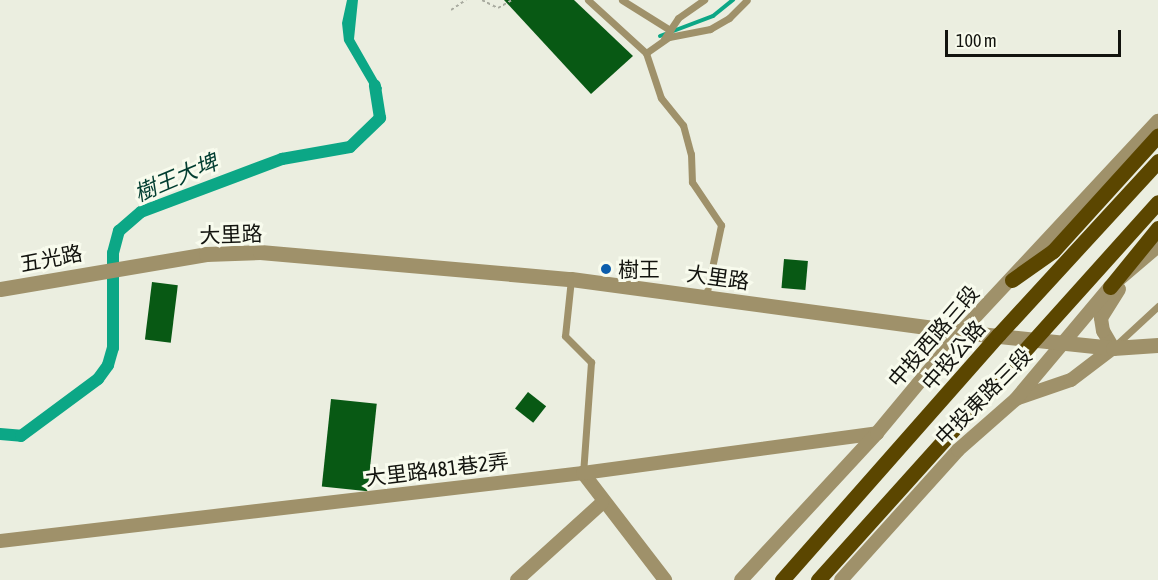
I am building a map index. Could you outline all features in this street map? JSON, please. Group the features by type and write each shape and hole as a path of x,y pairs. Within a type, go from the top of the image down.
{"main road":[{"path":"1012,280 1053,251 1158,135"},
{"name":"中投公路","path":"782,580 999,334 1158,161"},
{"path":"818,580 1158,202"},
{"path":"1110,286 1158,228"}],"street":[{"name":"中投西路三段","path":"741,580 878,433 961,332 1158,121"},
{"name":"中投東路三段","path":"841,580 958,450 1016,399 1110,286 1138,266 1158,246"},
{"name":"大里路","path":"110,269 206,254 260,252 571,279 961,332 1064,343 1113,348 1158,345"},
{"path":"1016,399 1071,380 1113,348 1103,331 1101,318 1138,266"},
{"name":"五光路","path":"0,289 110,269"},
{"name":"大里路481巷2弄","path":"0,541 583,473 878,433"},
{"path":"583,473 602,503 665,580"},
{"path":"517,580 602,503"}],"lane":[{"path":"588,0 646,53 661,98 683,125 691,154 692,182 721,225 706,296"},
{"path":"622,0 669,30"},
{"path":"661,44 678,18 704,0"},
{"path":"646,53 677,34 710,29 729,18 747,0"},
{"path":"571,279 565,336 591,362 583,473"},
{"path":"1113,348 1158,306"}],"path":[{"path":"451,10 465,0"},
{"path":"482,0 498,8 512,0"}],"shaded area":[{"path":"347,0 358,0 354,39 382,88 378,99 344,41 342,23"}],"building":[{"path":"504,0 574,0 633,56 591,94"},
{"path":"784,259 808,261 805,290 781,288"},
{"path":"152,282 178,285 171,343 145,340"},
{"path":"528,392 546,406 533,423 515,409"},
{"path":"331,399 377,404 368,491 322,487"}],"waterway":[{"name":"樹王大埤","path":"660,36 713,16 733,0"},
{"name":"樹王大埤","path":"0,434 21,436 98,379 108,365 113,348 113,253 119,231 141,212 282,159 350,147 380,118 375,85"}],"place":[{"name":"樹王","path":"606,269"}]}
